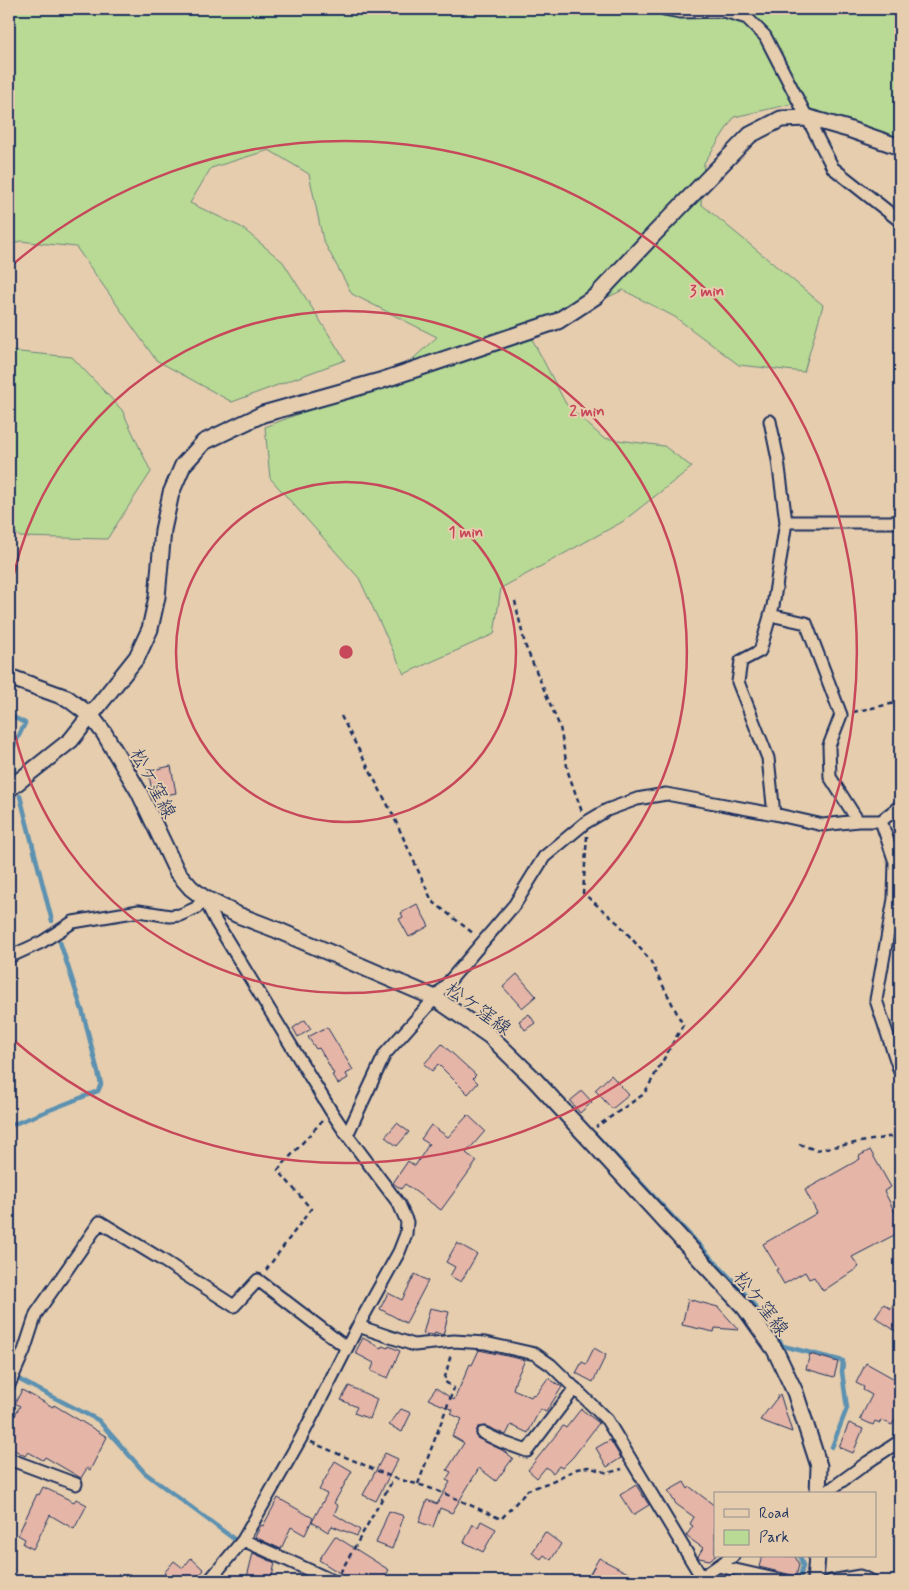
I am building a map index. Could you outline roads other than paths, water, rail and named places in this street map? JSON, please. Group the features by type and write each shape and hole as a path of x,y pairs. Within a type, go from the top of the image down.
{"street":[{"path":"664,9 680,12 724,11 747,18 765,36 833,168 900,221"},
{"path":"9,789 71,740 137,658 150,629 157,597 163,530 171,493 183,465 204,442 263,414 380,380 558,322 596,296 750,135 780,119 808,118 848,129 900,147"},
{"path":"770,421 778,460 786,522 770,615 760,651 741,661 738,682 768,758 774,814"},
{"path":"786,522 900,522"},
{"path":"770,615 806,623 841,715 829,746 830,777 858,821"},
{"name":"松ケ窪線","path":"9,677 67,698 90,716 104,733 138,792 177,872 191,888 204,898 238,915 435,998 490,1036 534,1079 745,1308 775,1350 795,1392 819,1466 818,1492"},
{"path":"348,1135 385,1054 515,904 544,857 586,823 607,810 637,799 666,794 774,814 823,826 858,821 881,821 900,806"},
{"path":"881,821 895,862 894,899 876,1000 897,1051 900,1072"},
{"path":"9,957 42,942 73,922 139,911 170,916 180,915 196,908 204,898 216,922 331,1111 398,1204 407,1222 406,1234 399,1252 358,1326 301,1438 240,1544 209,1581"},
{"path":"9,1385 24,1351 36,1314 100,1222 234,1306 258,1280 347,1348"},
{"path":"358,1326 414,1346 454,1341 485,1343 535,1354 551,1365 607,1420 699,1579 730,1558"},
{"path":"483,1433 527,1451 575,1388"},
{"path":"827,1492 900,1441"},
{"path":"9,1460 76,1484"},
{"path":"240,1544 337,1577"},
{"path":"815,1581 817,1558"},
{"path":"718,1566 784,1581"},
{"path":"830,1581 860,1576 871,1581"}],"waterway":[{"path":"9,715 25,723 10,754 14,769"},
{"path":"20,796 52,921"},
{"path":"9,1126 98,1091 101,1084 83,1013 60,942"},
{"path":"595,1134 748,1297 783,1346 843,1361 842,1372 847,1408 832,1447"},
{"path":"14,1377 98,1420 145,1473 234,1539"},
{"path":"799,1581 803,1566 801,1558"}]}
